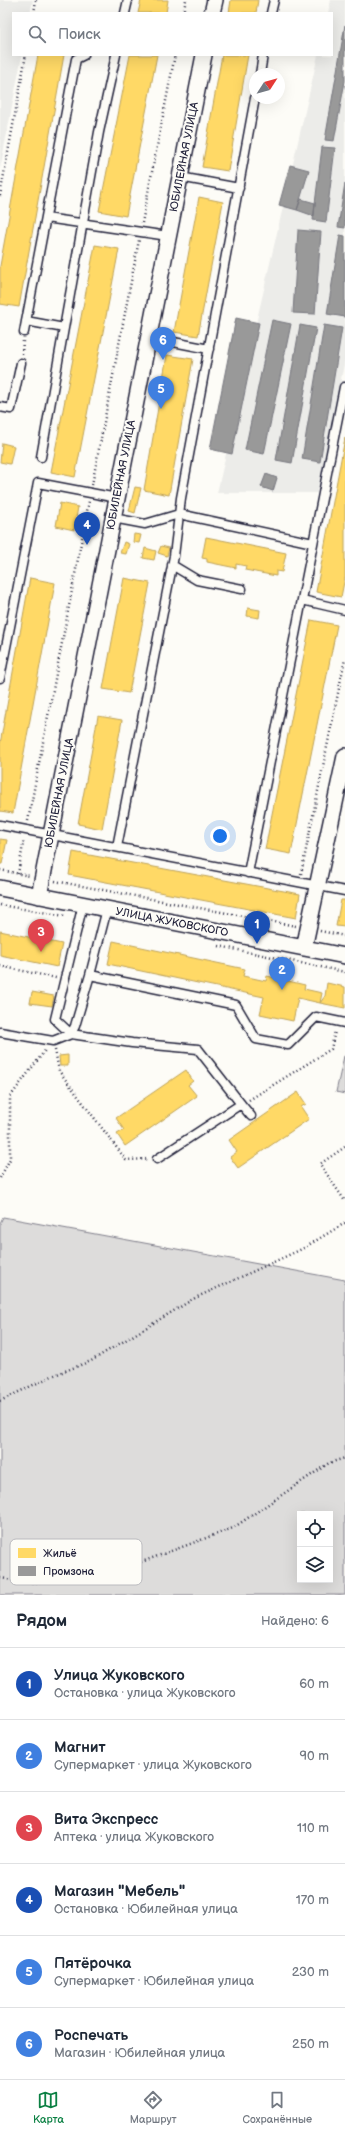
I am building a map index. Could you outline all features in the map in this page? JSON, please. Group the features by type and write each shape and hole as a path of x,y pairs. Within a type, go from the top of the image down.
{"street":[{"path":"212,12 214,0"},
{"name":"ЮБИЛЕЙНАЯ УЛИЦА","path":"39,896 204,56"},
{"path":"304,948 345,756"},
{"name":"УЛИЦА ЖУКОВСКОГО","path":"0,888 345,956"}],"lane":[{"path":"125,12 128,0"},
{"path":"271,12 274,0"},
{"path":"24,332 76,59 82,56"},
{"path":"41,457 99,132 116,56"},
{"path":"261,68 263,56"},
{"path":"117,847 172,566 179,514 254,104"},
{"path":"180,177 239,188"},
{"path":"46,218 168,236"},
{"path":"26,321 64,328"},
{"path":"148,338 209,348"},
{"path":"0,407 11,409 21,363"},
{"path":"248,873 344,387"},
{"path":"0,678 38,483 117,498"},
{"path":"113,518 145,524 179,514 313,543"},
{"path":"172,566 197,580 242,590"},
{"path":"302,600 345,610"},
{"path":"0,825 51,836 117,847 345,891"},
{"path":"71,1034 55,1018 83,904"},
{"path":"71,1034 75,1026 90,975 107,909"},
{"path":"90,975 236,1005 256,1039 288,1045 316,1017 341,1022"},
{"path":"0,1032 53,1041 71,1034 132,1043 198,1049 251,1116"},
{"path":"156,1159 242,1104"}],"path":[{"path":"34,12 36,0"},
{"path":"183,12 186,0"},
{"path":"0,196 26,56"},
{"path":"18,874 175,56"},
{"path":"21,363 24,332"},
{"path":"299,882 345,659"},
{"path":"0,870 345,936"},
{"path":"0,905 79,919"},
{"path":"212,945 345,972"},
{"path":"0,966 64,980"},
{"path":"242,1104 331,1049 341,1022"},
{"path":"53,1041 59,1071 126,1160 156,1159"},
{"path":"0,1178 10,1159 10,1097 53,1041"},
{"path":"345,1147 320,1164 345,1201"},
{"path":"0,1401 52,1376 91,1361 195,1298 302,1249 345,1223"},
{"path":"142,1562 233,1528 329,1463 345,1458"},
{"path":"0,1578 10,1579"}],"shaded area":[{"path":"0,0 33,0 30,12 12,12 12,56 22,56 0,169"},
{"path":"331,0 345,0 345,360 317,493 217,493 318,56 333,56 333,12 328,12"},
{"path":"345,1056 345,1094 336,1092"},
{"path":"3,1217 345,1280 345,1595 0,1595 0,1223"}],"building: Жильё":[{"path":"141,0 168,0 166,12 138,12"},
{"path":"231,0 258,0 256,12 229,12"},
{"path":"38,56 64,56 19,307 0,304 0,266"},
{"path":"130,56 157,56 126,216 99,211"},
{"path":"222,56 248,56 228,171 202,167"},
{"path":"199,197 223,202 198,336 174,332"},
{"path":"95,245 119,249 75,477 51,472"},
{"path":"167,355 193,359 169,495 144,490"},
{"path":"345,438 345,577 341,597 316,592"},
{"path":"2,443 14,446 10,464 0,462"},
{"path":"135,487 141,488 135,513 129,511"},
{"path":"60,503 78,507 74,530 56,526"},
{"path":"134,534 141,535 139,543 133,542"},
{"path":"206,537 286,553 282,572 276,571 276,576 245,570 246,566 236,564 236,568 207,562 207,559 202,558"},
{"path":"124,542 129,544 126,554 120,553"},
{"path":"161,546 169,548 167,556 158,553"},
{"path":"145,548 156,551 154,560 143,558"},
{"path":"30,578 55,583 13,813 0,811 0,744"},
{"path":"124,578 150,583 129,693 103,689"},
{"path":"248,608 260,610 259,618 247,616"},
{"path":"311,620 337,625 291,854 265,849"},
{"path":"98,716 122,720 102,829 78,824"},
{"path":"0,839 7,840 2,864 0,864"},
{"path":"73,852 300,894 296,918 69,875"},
{"path":"341,900 345,900 345,927 336,926"},
{"path":"0,931 62,944 57,967 0,955"},
{"path":"113,941 245,969 243,976 266,981 267,976 305,985 304,989 322,993 320,1003 298,998 293,1021 260,1014 264,997 108,964"},
{"path":"327,983 345,987 345,1008 320,1003 325,996"},
{"path":"32,992 54,996 52,1006 30,1003"},
{"path":"68,1055 68,1066 60,1066 59,1056"},
{"path":"186,1070 193,1081 188,1085 197,1096 125,1146 117,1134 124,1130 116,1118"},
{"path":"298,1092 306,1104 301,1107 309,1119 238,1168 230,1157 237,1152 229,1140"}],"building: Промзона":[{"path":"345,25 345,81 334,141 325,140"},
{"path":"322,147 335,148 326,222 313,220"},
{"path":"290,165 309,170 297,210 279,205"},
{"path":"345,183 345,228 338,227"},
{"path":"301,199 315,203 314,216 297,210"},
{"path":"298,230 321,232 315,314 293,313"},
{"path":"340,235 345,236 345,317 327,314"},
{"path":"236,318 259,323 232,454 210,449"},
{"path":"272,320 291,324 264,454 245,450"},
{"path":"300,325 316,328 292,463 276,460"},
{"path":"324,325 342,328 320,462 302,459"},
{"path":"266,474 277,478 273,491 261,487"}],"place":[{"name":"Роспечать","path":"163,360"},
{"name":"Пятёрочка","path":"161,409"},
{"name":"Магазин \"Мебель\"","path":"87,545"},
{"name":"Улица Жуковского","path":"257,944"},
{"name":"Вита Экспресс","path":"41,952"},
{"name":"Магнит","path":"282,990"}]}
